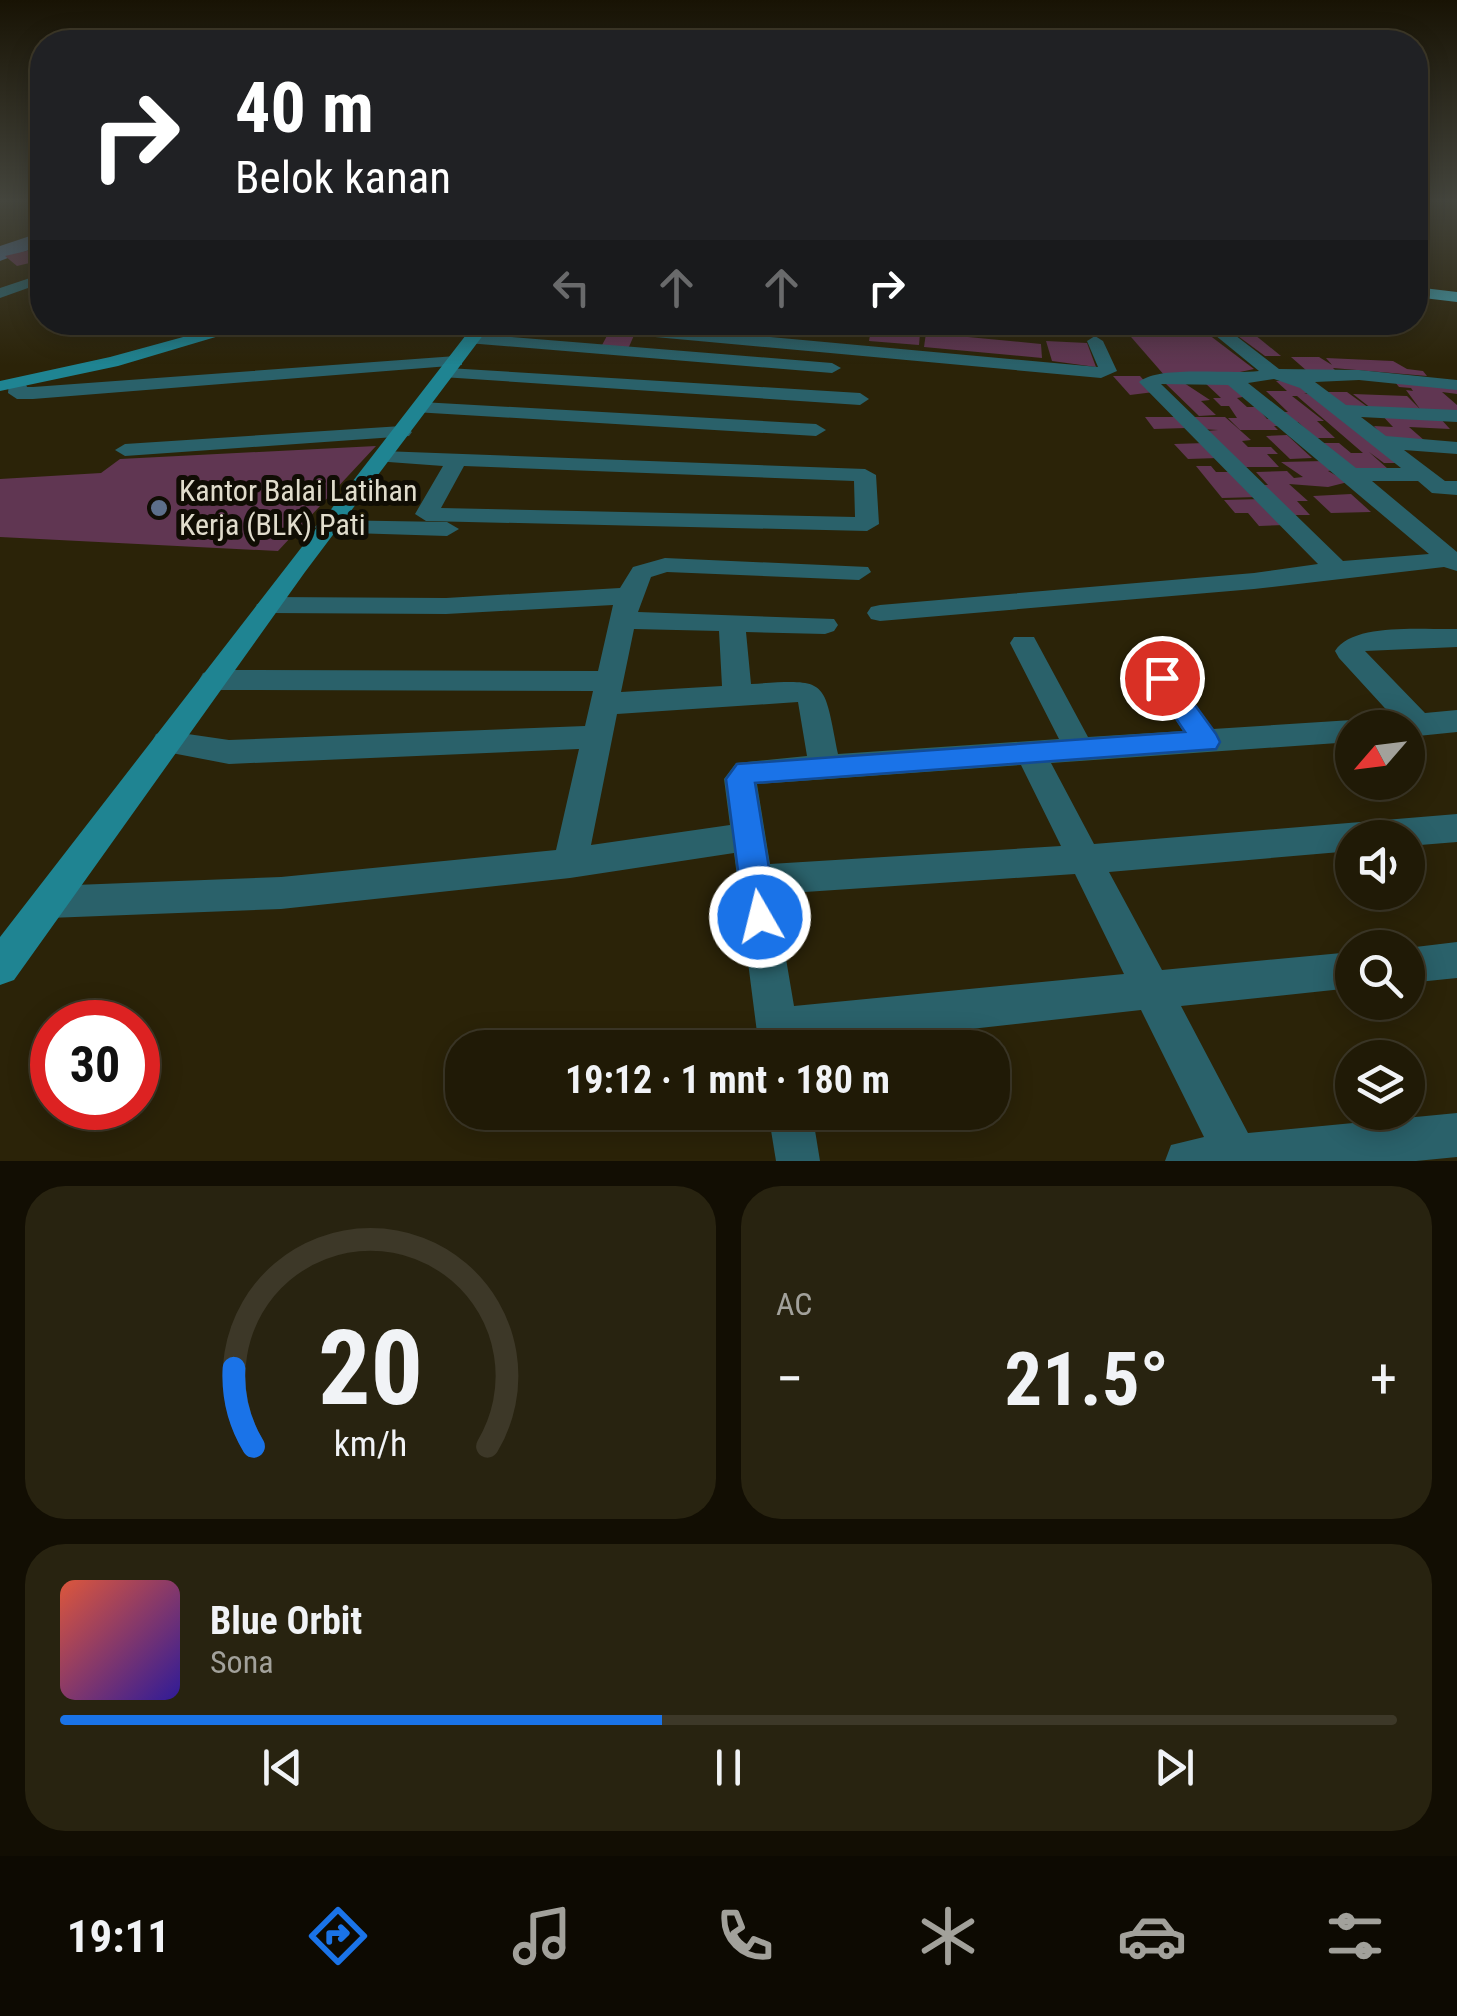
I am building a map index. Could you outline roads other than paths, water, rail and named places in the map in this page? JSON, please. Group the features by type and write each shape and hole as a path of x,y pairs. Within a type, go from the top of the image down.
{"main road":[{"path":"1428,291 1457,294"}],"street":[{"path":"0,293 30,282"},
{"path":"9,385 207,335"},
{"path":"688,335 1102,373 1108,371 1095,341"},
{"path":"1226,335 1284,376 1346,411 1444,488"},
{"path":"9,385 17,393 33,394 465,349 832,368"},
{"path":"465,349 860,399"},
{"path":"0,967 269,604 465,349"},
{"path":"1337,569 1148,382 1360,375 1457,385"},
{"path":"1233,380 1455,562"},
{"path":"421,408 816,430"},
{"path":"1346,411 1457,416"},
{"path":"125,450 402,432"},
{"path":"1383,442 1457,448"},
{"path":"382,457 866,476 867,524 426,514 457,460"},
{"path":"1351,474 1444,488"},
{"path":"327,527 846,536"},
{"path":"880,613 1146,592 1337,569 1455,562"},
{"path":"570,863 627,608 642,572 665,565 859,572"},
{"path":"269,604 627,608 732,623 825,626"},
{"path":"732,623 737,694"},
{"path":"1393,710 1349,651 1358,642 1457,638"},
{"path":"1024,644 1080,750"},
{"path":"1162,678 1206,742"},
{"path":"213,680 606,693 737,694 802,690 809,694 826,768"},
{"path":"1425,724 1457,722"},
{"path":"777,1030 740,779 744,774 752,770 1335,732"},
{"path":"167,742 228,752 596,737"},
{"path":"1031,754 1237,1158"},
{"path":"755,880 1085,860 1457,828"},
{"path":"49,902 281,892 570,863 748,837"},
{"path":"1425,963 1457,960"},
{"path":"837,1030 1148,988 1335,972"},
{"path":"793,1130 798,1161"},
{"path":"1187,1161 1457,1135"}],"place":[{"name":"Kantor Balai Latihan Kerja (BLK) Pati","path":"159,508"}]}
